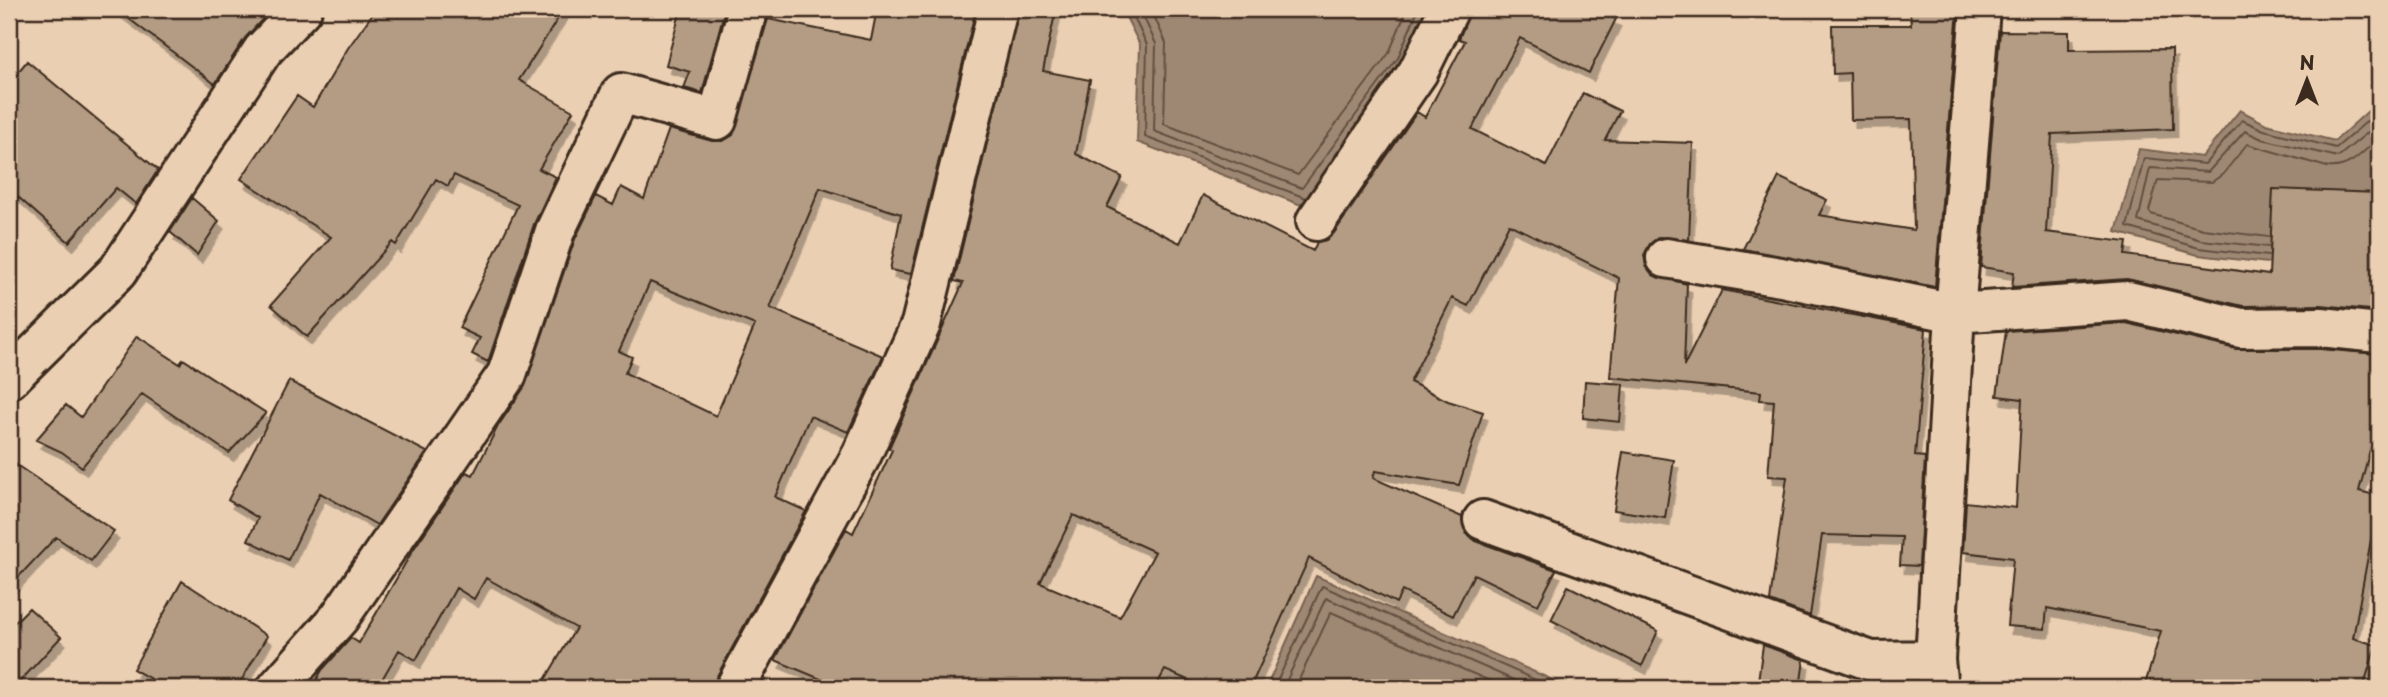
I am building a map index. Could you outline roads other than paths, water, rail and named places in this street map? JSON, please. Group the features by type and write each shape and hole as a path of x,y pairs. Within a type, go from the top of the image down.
{"street":[{"path":"9,379 117,271 263,50 302,9"},
{"path":"277,688 339,618 507,374 555,231 621,93 717,120 748,9"},
{"path":"747,684 862,454 921,324 998,9"},
{"path":"1316,220 1418,72 1449,9"},
{"path":"1483,520 1871,661 1937,674 1955,313 1980,9"},
{"path":"1666,258 1781,277 1955,313 2128,301 2241,328 2321,327 2379,333"}],"water":[{"path":"1122,9 1435,9 1412,65 1309,208 1137,142 1140,45"},
{"path":"2379,101 2379,279 2337,271 2198,255 2116,232 2139,149 2202,157 2240,110 2266,124 2335,141"},
{"path":"1316,576 1571,688 1266,688"}]}
